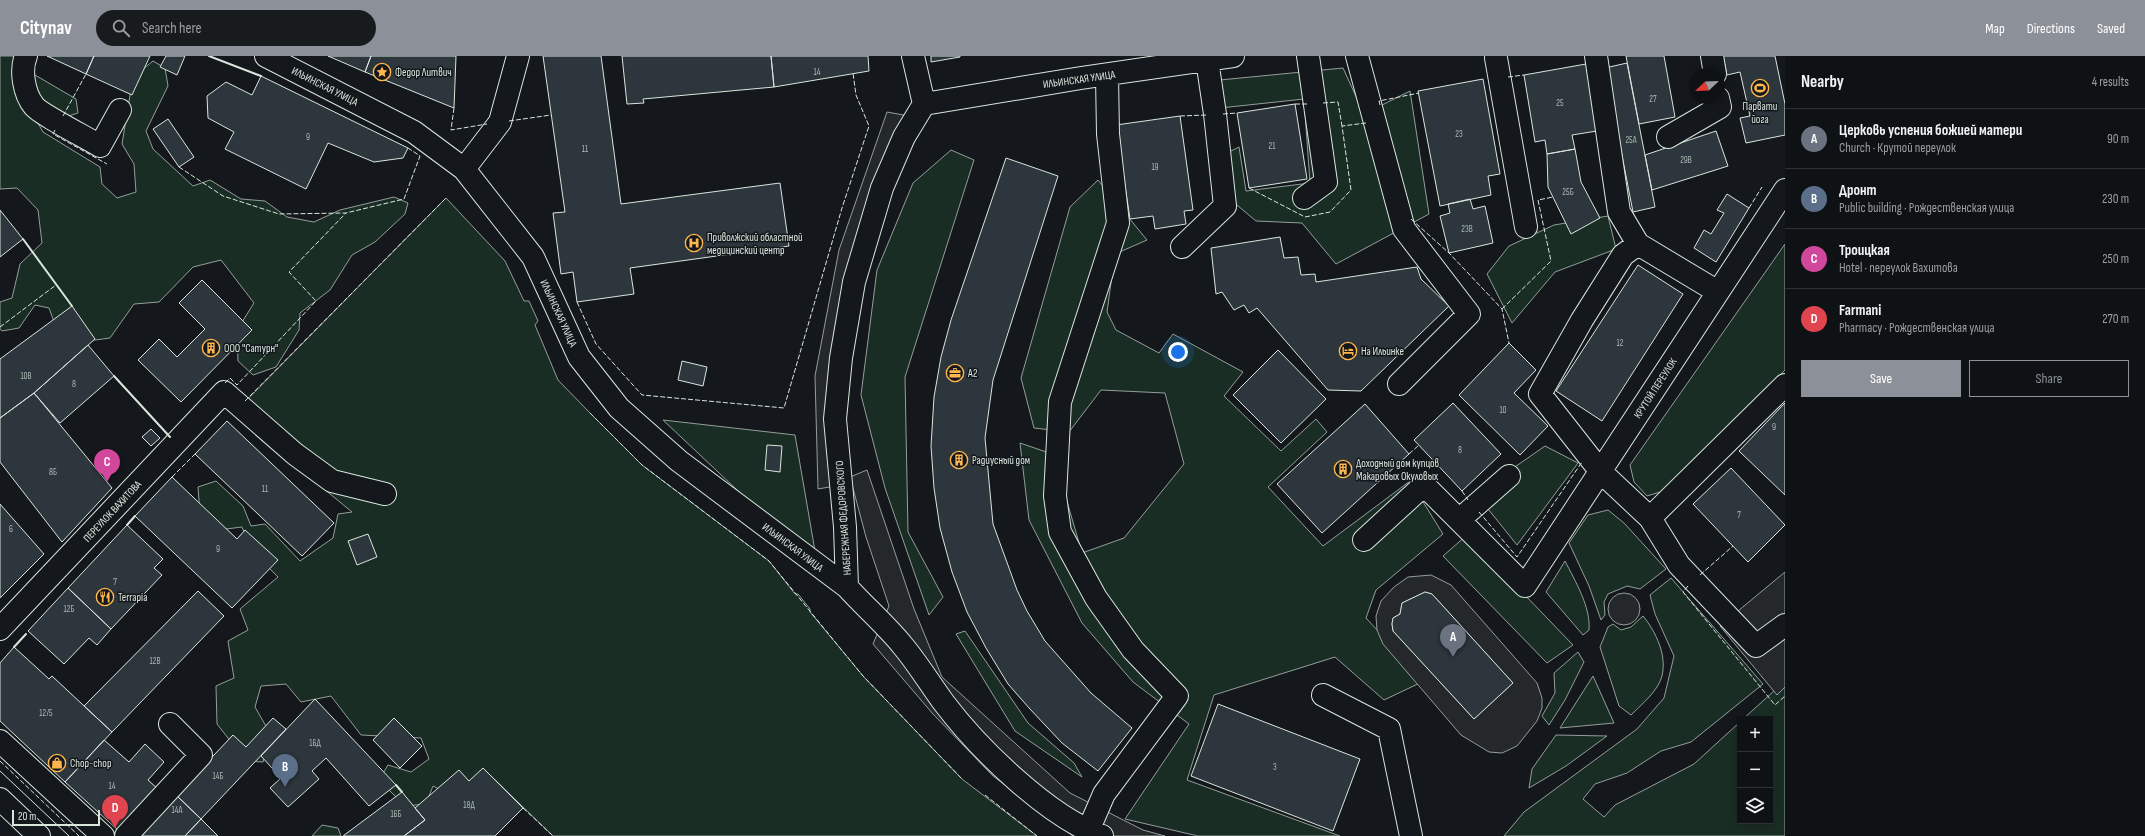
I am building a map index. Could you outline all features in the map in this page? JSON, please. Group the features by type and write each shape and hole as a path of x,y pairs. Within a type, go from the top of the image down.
{"street":[{"path":"26,56 24,62 25,87 34,107 100,146 120,110"},
{"name":"ИЛЬИНСКАЯ УЛИЦА","path":"266,56 414,132 464,169 533,257 579,357 619,408 679,461 847,587"},
{"path":"464,169 500,122 518,56"},
{"path":"913,56 924,104"},
{"name":"ИЛЬИНСКАЯ УЛИЦА","path":"924,104 1073,79 1107,76 1233,56"},
{"path":"1304,198 1326,182 1308,56"},
{"path":"1357,56 1404,229 1469,314 1399,384"},
{"path":"1596,56 1619,212 1638,244 1718,292"},
{"path":"1712,56 1714,68"},
{"path":"1496,58 1526,228"},
{"path":"1182,247 1225,206 1215,114 1207,60"},
{"path":"1095,834 1104,794 1177,696 1133,650 1096,598 1060,532 1055,496 1060,402 1118,223 1108,134 1107,76"},
{"name":"НАБЕРЕЖНАЯ ФЕДОРОВСКОГО","path":"924,104 904,137 882,188 854,282 841,358 835,419 845,526 847,587 903,646 944,704 993,758 1049,808 1095,834"},
{"path":"1668,137 1720,106 1720,104"},
{"name":"КРУТОЙ ПЕРЕУЛОК","path":"1459,520 1526,586 1785,190"},
{"path":"1638,244 1623,255 1582,320 1540,394 1601,472 1650,518 1679,565 1756,646 1785,625"},
{"path":"1650,518 1785,385"},
{"name":"ПЕРЕУЛОК ВАХИТОВА","path":"0,630 224,392 295,454 332,481 385,494"},
{"path":"1364,540 1424,485 1459,520 1509,476"},
{"path":"1323,695 1389,728 1411,836"},
{"path":"126,836 201,755 170,724"},
{"path":"0,740 103,836"},
{"path":"0,799 39,836"}],"green space":[{"path":"0,56 15,56 20,73 35,75 76,99 78,113 65,117 23,97 43,132 100,167 102,184 117,198 136,192 134,164 122,144 133,77 153,61 165,68 168,86 146,131 153,149 193,186 210,180 241,199 265,201 287,217 314,222 340,210 394,197 408,203 405,214 375,242 352,255 330,290 300,313 299,330 276,367 253,375 238,361 237,330 254,303 221,260 193,267 159,302 134,304 110,338 80,342 57,330 49,308 35,305 19,328 2,331 0,329 0,302 12,298 20,264 42,243 38,210 17,188 0,189"},
{"path":"1343,68 1364,114 1410,91 1429,214 1336,264 1302,223 1256,221 1231,200 1225,154 1239,147 1246,191 1310,183 1304,99 1220,108 1220,80"},
{"path":"951,150 974,160 905,377 908,532 943,597 929,615 885,488 861,395 877,270 913,183"},
{"path":"1098,180 1147,240 1115,254 1107,312 1116,330 1159,353 1173,334 1243,372 1224,396 1281,451 1316,419 1327,432 1268,487 1323,546 1410,481 1443,534 1376,590 1366,618 1424,681 1384,700 1335,657 1214,695 1187,780 1340,836 1198,836 1125,819 1189,724 1133,682 1082,623 1029,520 1020,443 1061,457 1066,498 1082,553 1124,538 1184,464 1165,393 1101,390 1069,432 1034,428 1021,378 1070,207"},
{"path":"446,198 505,261 524,301 529,301 538,321 535,325 558,380 642,465 769,561 795,594 798,594 810,609 810,612 863,676 962,779 1037,836 553,836 486,771 475,789 451,795 433,786 426,804 405,806 379,780 388,765 411,772 429,759 421,738 361,735 331,696 301,702 286,684 261,686 255,707 271,735 263,762 246,761 217,724 216,686 234,678 228,641 248,630 240,609 278,577 251,550 242,527 218,530 200,514 198,487 216,481 243,506 251,526 265,524 300,561 333,538 338,514 352,512 233,414"},
{"path":"1608,216 1616,249 1555,272 1512,323 1487,274 1509,246 1554,225"},
{"path":"1785,244 1785,370 1670,489 1647,496 1634,482 1630,465"},
{"path":"663,420 795,435 815,551 808,557"},
{"path":"1545,446 1578,463 1517,545 1476,494"},
{"path":"1608,510 1624,523 1666,569 1640,589 1627,586 1608,594 1604,602 1605,615 1601,620 1589,586 1569,543 1588,515"},
{"path":"1467,535 1573,645 1547,663 1443,556"},
{"path":"1565,561 1582,594 1588,612 1589,630 1583,635 1546,592"},
{"path":"1671,578 1763,684 1691,742 1661,751 1627,773 1595,784 1583,799 1604,817 1615,805 1694,764 1737,725 1737,824 1773,824 1773,716 1746,716 1785,681 1785,836 1504,836 1524,812 1637,729 1664,698 1674,656 1655,614 1650,595"},
{"path":"1643,616 1656,636 1662,652 1663,668 1662,676 1657,687 1631,715 1619,706 1600,647 1608,627 1613,624 1621,630 1631,627"},
{"path":"965,631 1028,723 1074,763 1082,777 1015,731 956,634"},
{"path":"1578,652 1584,662 1565,700 1549,725 1542,716 1555,693 1554,673"},
{"path":"1593,676 1614,723 1560,728"},
{"path":"1556,735 1607,736 1566,766 1529,788 1532,769"},
{"path":"322,825 338,828 341,836 312,836"}],"shaded area":[{"path":"887,112 909,116 874,190 835,486 818,489 815,376 839,250"},
{"path":"867,470 914,609 942,677 1070,793 1143,830 1165,836 1073,836 993,776 933,714 873,644 889,606 866,537 850,477"},
{"path":"1785,572 1785,687 1777,695 1720,626"},
{"path":"1431,575 1451,585 1537,683 1542,698 1542,708 1537,721 1517,746 1502,753 1489,752 1461,735 1383,644 1377,630 1376,616 1381,601 1394,587 1408,577","holes":["1425,592 1432,594 1513,683 1474,719 1393,631 1393,618 1400,614 1402,603"]},
{"path":"1621,593 1627,593 1636,597 1640,609 1636,621 1627,625 1621,625 1612,621 1608,612 1608,606 1612,597"}],"building":[{"path":"47,56 94,56 86,74"},
{"path":"94,56 150,56 132,95 86,74"},
{"path":"166,56 185,56 177,75 160,67"},
{"path":"328,56 371,56 365,72"},
{"path":"371,56 456,56 454,108 365,72"},
{"path":"543,56 601,56 621,204 780,183 789,246 630,268 634,294 577,302 573,272 561,274 553,213 565,212"},
{"path":"622,56 771,56 774,87 643,99 644,103 627,104"},
{"path":"771,56 868,56 869,71 774,87"},
{"path":"931,56 960,56 960,57 931,62"},
{"path":"1626,56 1664,56 1675,117 1639,124"},
{"path":"1723,56 1775,56 1785,104 1785,135 1746,143 1740,118 1750,116 1740,72 1727,75"},
{"path":"1627,63 1655,207 1633,212 1605,68"},
{"path":"1586,64 1597,131 1572,135 1575,149 1547,154 1545,140 1535,142 1524,75"},
{"path":"261,76 408,148 403,158 374,162 328,143 306,189 225,149 234,132 208,118 207,96 226,82 252,95"},
{"path":"1483,79 1500,174 1488,176 1491,195 1440,206 1418,91"},
{"path":"1295,104 1307,179 1249,188 1237,113"},
{"path":"1180,116 1193,210 1184,211 1186,224 1155,229 1153,216 1130,219 1116,125"},
{"path":"168,119 194,157 179,167 153,129"},
{"path":"1716,131 1728,166 1652,190 1645,155"},
{"path":"1575,149 1581,182 1600,218 1571,234 1548,187 1547,154"},
{"name":"Радиусный дом","path":"1006,158 1058,176 993,380 985,438 993,524 1017,590 1027,611 1045,641 1091,693 1132,728 1098,771 1062,743 1008,684 986,648 967,612 952,572 940,528 934,488 931,446 934,397 941,357 951,320"},
{"path":"1727,194 1749,208 1716,262 1694,248 1704,230 1711,234 1724,213 1717,210"},
{"path":"1470,199 1473,209 1485,206 1493,243 1449,253 1440,216 1450,213 1448,204"},
{"path":"0,210 23,239 0,257"},
{"name":"На Ильинке","path":"1280,237 1284,258 1298,257 1301,275 1315,274 1316,282 1417,267 1421,279 1449,306 1361,391 1328,390 1257,308 1249,313 1244,305 1234,310 1222,292 1216,294 1211,248"},
{"path":"1638,265 1683,294 1602,421 1556,391"},
{"name":"ООО \"Сатурн\"","path":"202,280 252,330 181,402 138,360 159,339 177,357 205,329 179,303"},
{"path":"72,306 95,339 34,393 0,418 0,359"},
{"path":"1509,343 1536,370 1514,393 1548,426 1520,455 1459,395"},
{"path":"88,345 114,376 60,423 34,393"},
{"path":"1278,350 1326,399 1281,443 1233,395"},
{"path":"682,361 707,367 703,386 678,380"},
{"path":"34,393 112,488 62,542 0,462 0,418"},
{"path":"1453,403 1501,454 1462,491 1414,440"},
{"path":"1785,403 1785,495 1739,451"},
{"name":"Доходный дом купцов Макаровых Окуловых","path":"1365,404 1409,454 1322,533 1277,484"},
{"path":"227,421 334,523 302,556 195,454"},
{"path":"151,429 160,438 151,446 142,437"},
{"path":"767,445 782,446 780,472 765,470"},
{"path":"1731,468 1785,525 1748,562 1693,504"},
{"path":"172,477 237,539 245,530 278,560 232,608 135,516"},
{"path":"0,504 44,554 0,598"},
{"path":"127,525 163,559 154,568 162,575 111,629 68,588"},
{"path":"368,534 377,557 357,565 348,541"},
{"path":"68,588 111,629 97,645 89,638 64,664 28,631"},
{"path":"198,591 224,616 112,732 84,706"},
{"path":"1425,592 1432,594 1513,683 1474,719 1393,631 1393,618 1400,614 1402,603"},
{"path":"14,647 49,679 52,676 112,732 65,782 0,721 0,663"},
{"path":"315,699 396,785 369,806 326,758 312,771 319,779 288,807 270,788 281,778 261,756"},
{"path":"1218,704 1360,759 1333,831 1191,776"},
{"path":"273,718 286,729 201,819 176,795 233,735 246,747"},
{"path":"394,718 422,746 400,768 373,740"},
{"path":"104,740 129,762 145,744 164,762 148,780 159,790 120,832 65,782"},
{"path":"483,768 523,808 495,836 404,836 425,820 415,808 459,770 469,781"},
{"path":"402,792 425,820 404,836 343,836"},
{"path":"176,795 201,819 185,836 138,836"},
{"path":"201,819 218,836 185,836"}],"tram line":[{"path":"0,771 69,836"}],"fence":[{"path":"577,302 596,344 642,395 784,408 842,208 869,126 856,95 853,73"},
{"path":"63,116 86,74"},
{"path":"1508,77 1524,75"},
{"path":"1380,105 1379,101 1419,93"},
{"path":"1323,103 1338,102 1342,126"},
{"path":"1295,104 1307,104"},
{"path":"454,108 451,130 487,124"},
{"path":"1223,114 1237,113"},
{"path":"509,121 551,115"},
{"path":"1180,116 1207,115"},
{"path":"1249,188 1305,217 1330,212 1351,190 1342,126 1366,123"},
{"path":"55,130 53,134 107,164"},
{"path":"179,167 223,196 279,214 346,213 404,199 420,156 408,148"},
{"path":"1749,208 1762,187"},
{"path":"1502,309 1551,261 1538,200 1553,197"},
{"path":"245,401 446,198"},
{"path":"225,383 230,378 237,385 316,301 289,272 346,213"},
{"path":"1411,219 1449,253 1502,309 1509,343"},
{"path":"0,327 56,285"},
{"path":"590,413 642,465 769,561 863,676 962,779"},
{"path":"1409,454 1419,445"},
{"path":"172,477 195,454"},
{"path":"1479,512 1517,557 1582,462"},
{"path":"1462,491 1468,500"},
{"path":"1700,575 1733,546"},
{"path":"1688,586 1683,592 1775,705 1785,696"},
{"path":"0,761 79,836"},
{"path":"985,795 1037,836"},
{"path":"523,808 553,836"}],"wall":[{"path":"209,56 261,76"},
{"path":"23,239 72,306"},
{"path":"114,376 170,437"},
{"path":"127,525 135,516"},
{"path":"14,647 26,634"},
{"path":"396,785 402,792"}],"place":[{"name":"Федор Литвич","path":"382,72"},
{"name":"Парвати йога","path":"1760,88"},
{"name":"Приволжский областной медицинский центр","path":"694,243"},
{"name":"ООО \"Сатурн\"","path":"211,348"},
{"name":"На Ильинке","path":"1348,351"},
{"name":"А2","path":"955,373"},
{"name":"Радиусный дом","path":"959,460"},
{"name":"Доходный дом купцов Макаровых Окуловых","path":"1343,469"},
{"name":"Троицкая","path":"107,482"},
{"name":"Terrapia","path":"105,597"},
{"name":"Церковь успения божией матери","path":"1453,657"},
{"name":"Chop-chop","path":"57,763"},
{"name":"Дронт","path":"285,787"},
{"name":"Farmani","path":"115,828"}]}
